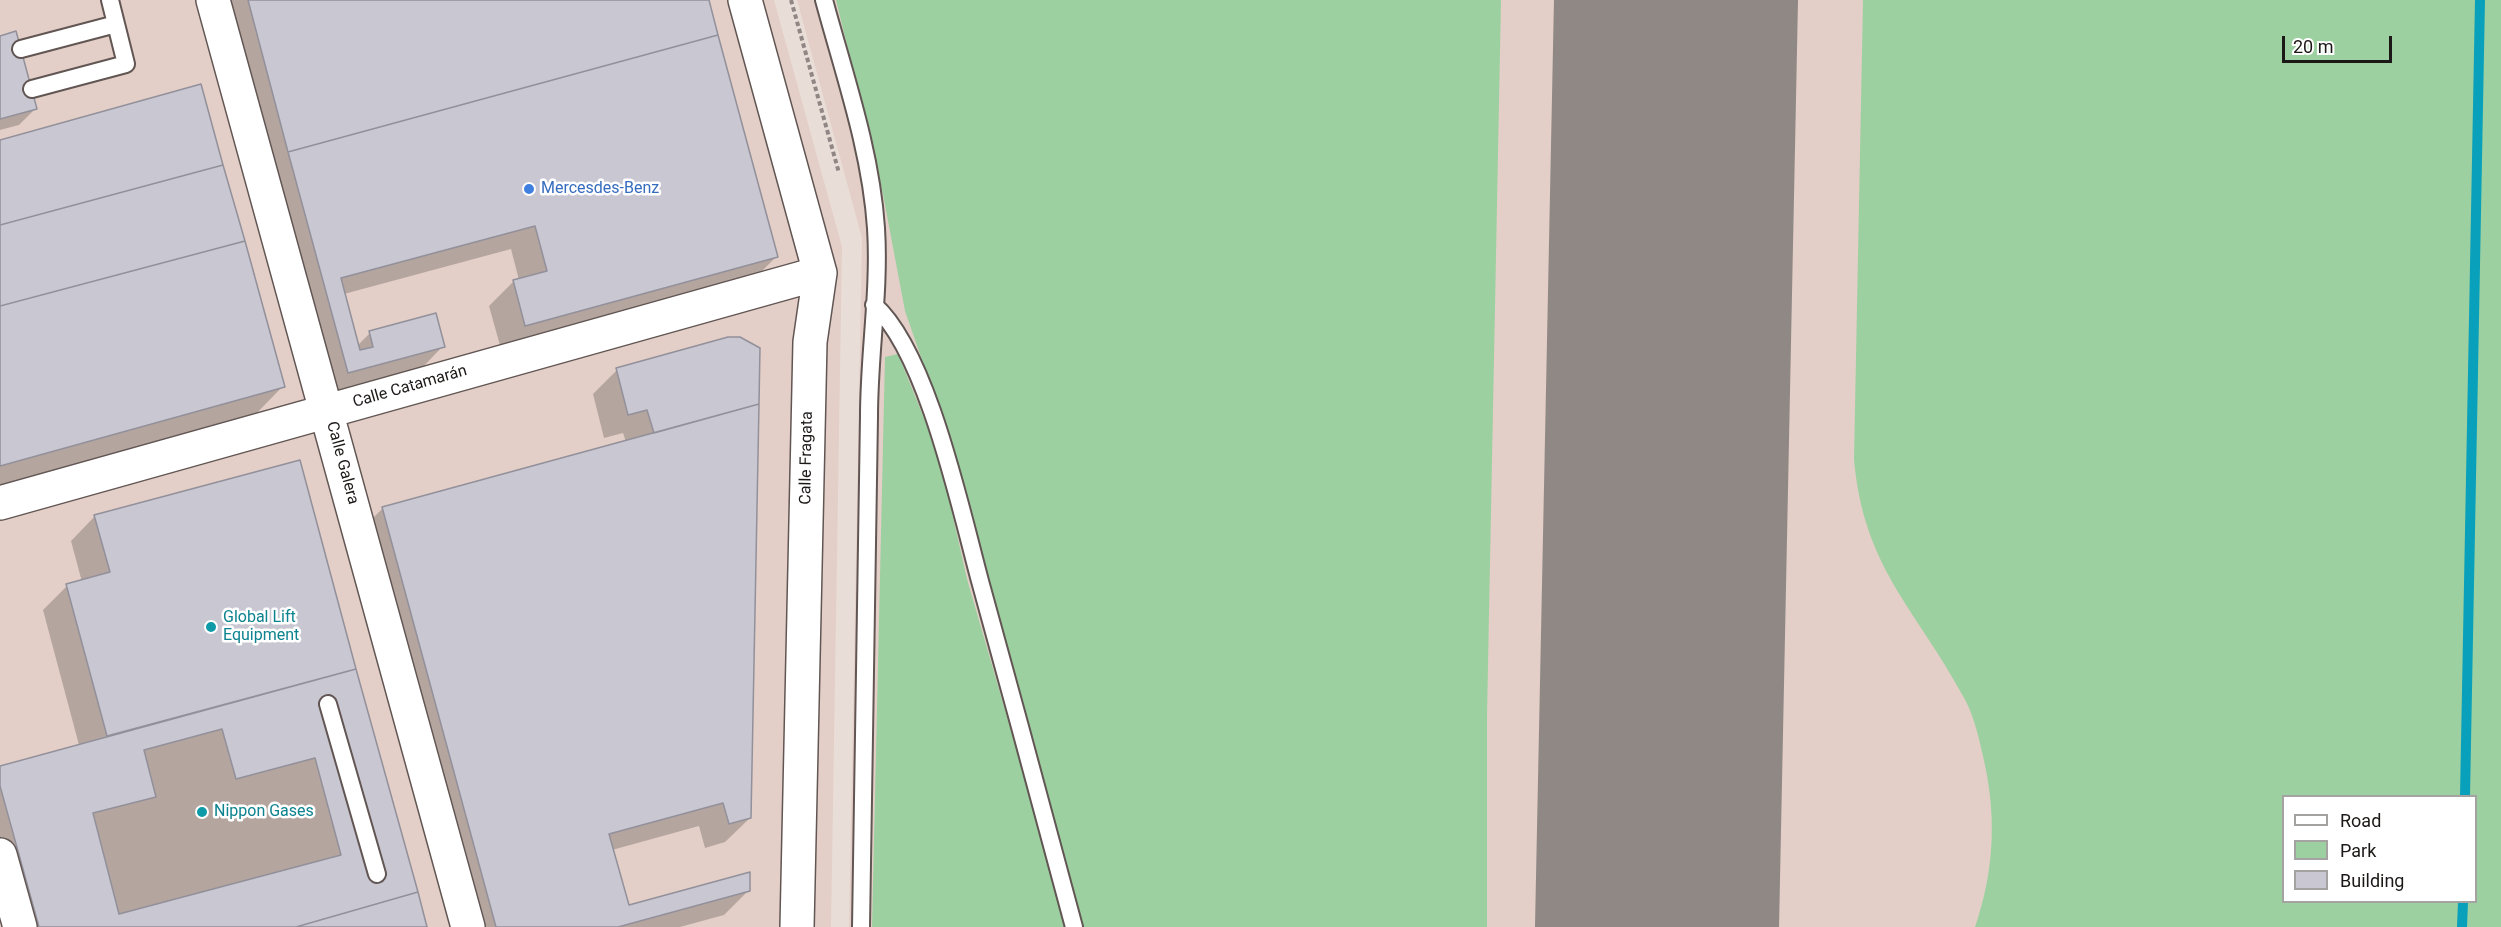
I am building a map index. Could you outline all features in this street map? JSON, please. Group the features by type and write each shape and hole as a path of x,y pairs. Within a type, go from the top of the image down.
{"street":[{"name":"Calle Galera","path":"213,0 468,927"},
{"name":"Calle Fragata","path":"745,0 820,273 810,342 797,927"},
{"name":"Calle Catamarán","path":"0,503 820,273"},
{"path":"0,855 20,927"}],"lane":[{"path":"32,89 126,64 110,0"},
{"path":"824,0 872,189 876,228 869,389 861,927"},
{"path":"21,49 116,24"},
{"path":"874,305 893,322 908,351 945,453 1074,927"},
{"path":"328,704 377,874"}],"shaded area":[{"path":"0,0 774,0 842,247 831,927 0,927"},
{"path":"797,0 2501,0 2501,927 849,927 862,238"}],"green space":[{"path":"836,0 1501,0 1487,716 1487,927 1081,927 956,458 905,311 882,189"},
{"path":"1863,0 2501,0 2501,927 1975,927 1987,884 1992,840 1990,796 1979,738 1967,703 1880,559 1859,497 1854,459"},
{"path":"898,354 939,455 967,579 1034,810 1065,927 872,927 885,357"}],"building":[{"path":"248,0 709,0 718,35 288,152"},
{"path":"16,31 37,109 0,119 0,36"},
{"name":"Mercesdes-Benz","path":"718,35 778,257 525,326 513,280 547,271 535,226 341,278 360,350 373,347 369,331 436,313 445,347 348,373 288,152"},
{"path":"201,84 223,165 0,225 0,140"},
{"path":"223,165 245,241 0,306 0,225"},
{"path":"245,241 285,387 0,466 0,306"},
{"path":"728,337 740,337 760,348 759,404 654,433 647,410 628,415 616,368"},
{"path":"759,404 751,818 729,824 723,803 609,834 629,905 750,872 750,891 618,927 496,927 382,507"},
{"name":"Global Lift Equipment","path":"300,460 356,669 107,736 66,584 110,572 94,515"},
{"name":"Nippon Gases","path":"356,669 418,892 296,927 39,927 0,786 0,766"},
{"path":"222,729 236,779 315,758 341,855 119,914 93,813 156,797 144,750"},
{"path":"418,892 427,927 296,927"}],"waterway":[{"path":"2465,795 2480,0"},
{"path":"2462,927 2463,903"}],"runway":[{"path":"1657,927 1676,0"}],"place":[{"name":"Mercesdes-Benz","path":"529,189"},
{"name":"Global Lift Equipment","path":"211,627"},
{"name":"Nippon Gases","path":"202,812"}]}
